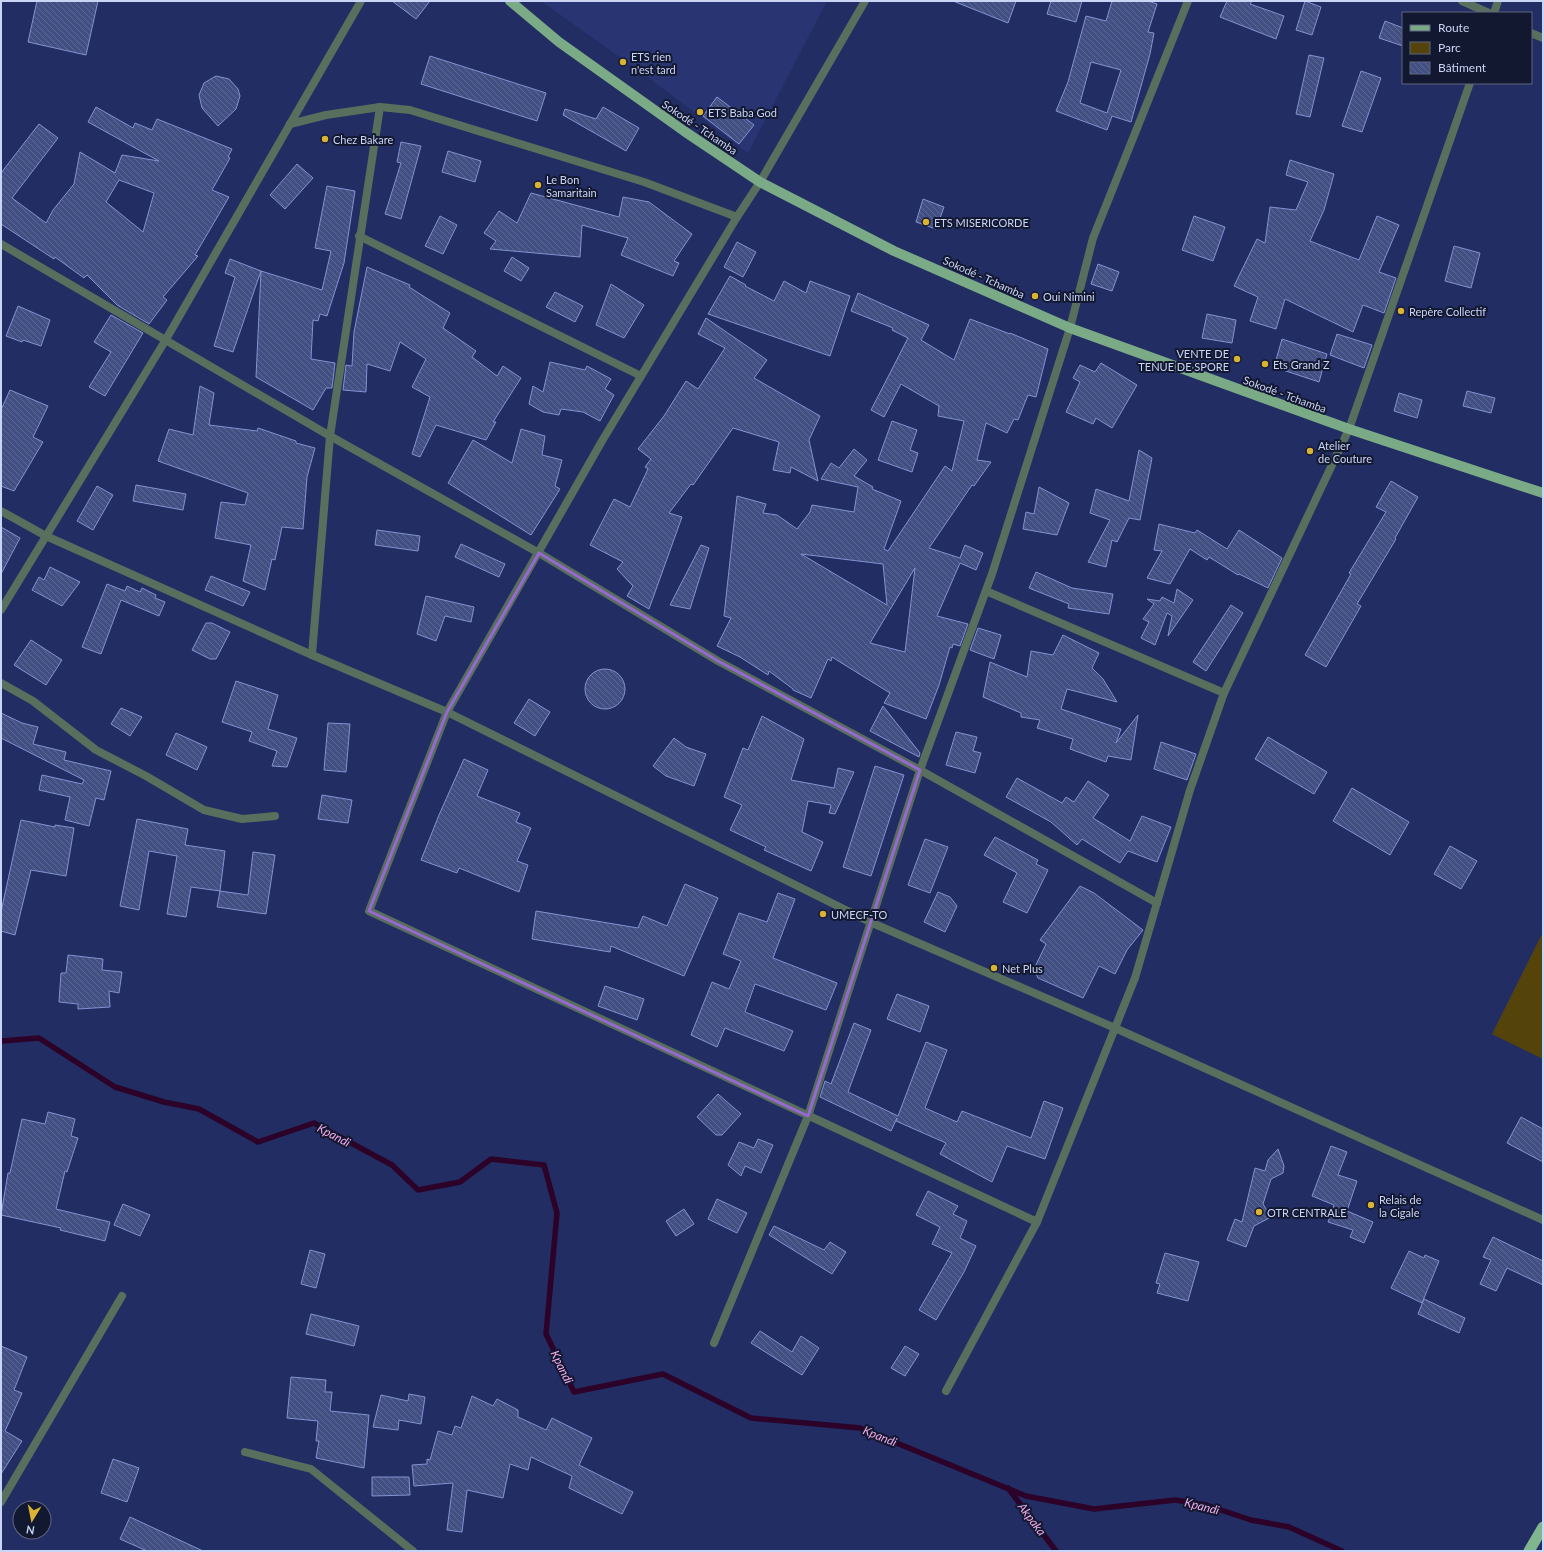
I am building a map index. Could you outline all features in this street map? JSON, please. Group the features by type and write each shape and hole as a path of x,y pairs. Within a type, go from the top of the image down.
{"highway":[{"path":"1529,1551 1543,1527"}],"main road":[{"name":"Sokodé - Tchamba","path":"510,1 559,42 684,131 760,182 894,251 1070,328 1349,429 1543,494"}],"street":[{"path":"1,610 165,341 361,1"},
{"path":"865,1 760,182 640,376 540,553 447,712 369,910 1037,1222"},
{"path":"714,1343 808,1116 920,770 986,591 1070,328 1093,238 1188,1"},
{"path":"1462,1 1487,12"},
{"path":"1494,12 1498,1"},
{"path":"1532,33 1543,38"},
{"path":"946,1391 1037,1222 1116,1028 1135,978 1190,790 1224,693 1349,429 1470,84"},
{"path":"290,124 326,115 380,107 410,110 644,182 737,217"},
{"path":"312,655 330,436 380,107"},
{"path":"360,236 640,376"},
{"path":"1,244 330,436 540,553 718,661 920,770 1156,903"},
{"path":"1,511 46,536 312,655 447,712 870,922 1116,1028 1543,1220"},
{"path":"986,591 1224,693"},
{"path":"1,683 33,701 96,750 146,776 204,810 242,819 275,816"},
{"path":"2,1499 122,1296"},
{"path":"245,1452 312,1469 413,1551"}],"highlighted area":[{"path":"539,553 718,661 920,770 808,1116 369,911 447,712"}],"shaded area":[{"path":"541,1 827,1 748,153 645,75"}],"green space":[{"path":"1543,932 1543,1059 1492,1034"}],"building":[{"path":"37,1 98,1 86,55 28,42"},
{"path":"392,1 430,1 416,19"},
{"path":"953,1 1016,1 1008,23"},
{"path":"1051,1 1082,1 1076,22 1047,14"},
{"path":"1112,1 1148,1 1157,4 1148,32 1154,33 1150,54 1131,122 1112,116 1107,130 1056,111 1068,82 1086,16 1106,21","holes":["1091,62 1121,70 1107,113 1080,103"]},
{"path":"1227,1 1252,1 1250,4 1284,16 1276,39 1220,17"},
{"path":"1305,1 1321,7 1312,35 1296,30"},
{"path":"1385,21 1402,28 1402,46 1379,38"},
{"path":"1309,55 1324,58 1310,117 1296,114"},
{"path":"430,56 546,93 537,121 421,84"},
{"path":"1361,71 1381,78 1362,132 1342,126"},
{"path":"216,76 229,79 238,89 240,96 236,109 218,126 202,108 199,95 204,83"},
{"path":"717,97 754,125 739,144 703,116"},
{"path":"96,107 133,128 135,123 152,130 157,119 232,149 228,157 230,158 212,190 229,197 195,255 198,256 163,297 167,300 149,324 117,305 87,275 84,278 55,257 54,259 1,224 1,173 39,124 58,138 12,198 46,223 53,210 74,184 80,152 115,173 122,155 159,161 88,122","holes":["119,180 154,193 143,232 106,202"]},
{"path":"603,107 639,128 626,151 563,115 565,109 596,119"},
{"path":"401,142 421,146 401,219 385,214 401,163 397,162"},
{"path":"448,151 481,161 475,182 442,172"},
{"path":"1290,160 1334,174 1324,210 1310,241 1359,260 1377,216 1399,225 1379,272 1396,278 1384,313 1363,305 1353,332 1285,299 1276,329 1250,321 1258,297 1234,286 1257,239 1265,243 1270,207 1296,210 1308,182 1286,175"},
{"path":"297,164 313,178 285,209 270,195"},
{"path":"327,186 355,191 344,263 327,316 320,314 318,321 313,320 311,359 335,363 332,388 326,388 313,410 256,377 261,271 322,290 331,251 315,248"},
{"path":"531,193 619,217 623,197 649,202 692,234 674,261 679,263 673,276 621,255 628,238 582,225 580,257 490,249 496,241 484,233 499,211 517,223"},
{"path":"923,199 944,207 936,229 916,222"},
{"path":"440,216 457,225 443,254 425,246"},
{"path":"1194,216 1225,227 1213,261 1182,250"},
{"path":"737,242 756,252 743,277 724,267"},
{"path":"1454,246 1480,253 1471,288 1445,281"},
{"path":"512,257 529,268 521,281 504,271"},
{"path":"230,259 261,271 233,352 214,346 235,277 225,273"},
{"path":"1098,264 1119,272 1112,291 1091,284"},
{"path":"367,267 410,285 409,287 450,313 443,328 476,351 472,357 497,376 503,366 521,378 493,422 496,422 486,440 436,425 420,457 412,454 430,397 412,387 426,359 400,342 390,371 367,364 366,392 343,390 346,365 352,366 354,332"},
{"path":"730,276 746,285 745,286 774,301 784,281 806,293 810,281 850,296 830,356 708,314"},
{"path":"611,284 644,305 624,338 596,325"},
{"path":"555,292 583,306 575,322 546,307"},
{"path":"858,293 929,325 921,340 954,360 970,319 1010,333 1048,349 1036,397 1028,395 1018,420 1014,419 1007,433 986,423 977,460 991,462 974,486 972,485 929,548 960,558 965,545 983,553 976,570 960,563 937,616 968,624 960,646 953,644 952,648 950,647 939,685 926,719 884,703 890,693 832,657 831,661 828,659 811,698 793,690 769,671 768,675 740,657 717,646 731,618 724,616 737,496 766,504 763,513 777,515 797,529 810,512 812,505 854,512 858,487 821,479 831,463 839,468 854,449 867,460 854,476 873,487 872,489 901,501 884,549 888,551 945,466 952,471 964,421 938,416 939,406 901,384 884,417 871,410 908,338 892,330 893,328 851,311","holes":["801,554 883,564 887,605","915,568 905,652 870,643"]},
{"path":"18,306 50,320 41,346 23,340 22,342 6,336"},
{"path":"1207,314 1236,320 1232,343 1202,338"},
{"path":"111,315 143,333 105,396 89,387 111,352 94,342"},
{"path":"706,318 767,360 754,378 820,416 809,440 818,481 791,467 790,473 773,470 779,442 733,428 693,485 691,484 669,513 682,517 649,609 627,596 633,586 617,569 623,562 590,545 614,499 630,507 648,469 645,467 651,459 638,449 664,416 686,381 698,389 725,348 698,334"},
{"path":"1337,334 1372,345 1364,368 1330,355"},
{"path":"1282,339 1327,354 1319,382 1274,367"},
{"path":"550,362 585,370 587,366 611,379 605,389 614,395 600,421 583,412 561,409 559,415 543,412 529,404 533,386 543,392"},
{"path":"1101,363 1137,385 1112,428 1096,418 1093,424 1066,412 1080,382 1073,378 1080,365 1095,372"},
{"path":"200,386 214,393 209,425 257,431 258,428 296,441 296,443 315,448 307,477 303,529 282,527 275,560 272,559 265,590 243,581 251,545 215,538 221,502 245,505 248,493 158,461 169,429 193,435"},
{"path":"10,390 48,406 33,437 43,442 14,491 1,486 1,410"},
{"path":"1467,391 1495,398 1491,413 1463,406"},
{"path":"1399,393 1422,400 1417,418 1394,411"},
{"path":"892,421 917,430 910,450 918,453 912,472 878,460"},
{"path":"521,429 545,436 542,455 562,460 555,486 560,489 531,535 448,483 473,440 512,463"},
{"path":"1139,450 1152,458 1140,520 1129,518 1117,542 1112,540 1106,567 1088,562 1110,520 1090,513 1096,489 1129,501"},
{"path":"1391,481 1418,497 1395,538 1396,539 1357,604 1361,606 1326,667 1305,655 1351,574 1349,573 1386,512 1376,507"},
{"path":"136,485 186,494 183,510 133,501"},
{"path":"97,486 113,495 93,530 77,521"},
{"path":"1039,487 1069,503 1057,535 1023,529 1026,512 1034,514"},
{"path":"1159,524 1195,533 1197,530 1227,549 1239,530 1282,558 1268,588 1239,574 1238,575 1209,557 1207,560 1190,549 1170,584 1147,578 1162,551 1154,550"},
{"path":"1,527 20,538 1,574"},
{"path":"377,530 420,536 418,551 375,545"},
{"path":"461,544 505,564 499,577 455,557"},
{"path":"701,545 709,548 690,609 670,605"},
{"path":"50,567 80,582 62,606 32,590 39,577 44,580"},
{"path":"1036,572 1072,588 1113,594 1109,614 1068,608 1069,604 1029,588"},
{"path":"211,576 250,592 243,606 205,590"},
{"path":"107,584 125,591 127,586 140,592 142,588 156,595 155,598 165,602 159,616 121,600 101,654 82,647"},
{"path":"1177,589 1193,600 1168,636 1172,616 1167,613 1155,645 1141,638 1149,622 1143,619 1154,604 1147,599 1160,601 1162,597 1174,603"},
{"path":"426,596 474,607 471,622 445,616 436,641 417,634"},
{"path":"1231,605 1243,613 1206,671 1193,662"},
{"path":"206,623 212,623 230,632 216,659 210,659 192,650"},
{"path":"978,628 1001,635 994,659 970,650"},
{"path":"1063,635 1099,653 1092,668 1103,679 1117,702 1067,689 1061,709 1121,729 1116,743 1138,715 1131,760 1108,756 1106,762 1070,749 1073,739 1037,728 1040,720 1021,717 1021,713 983,697 990,662 1027,677 1031,651 1053,655"},
{"path":"31,640 62,660 46,685 14,665"},
{"path":"605,669 613,671 619,675 623,681 625,689 623,697 619,703 613,707 605,709 597,707 591,703 587,697 585,689 587,681 591,675 597,671"},
{"path":"236,681 278,695 268,729 297,738 287,767 272,766 277,751 249,741 252,732 222,722"},
{"path":"529,699 550,712 535,736 514,723"},
{"path":"883,706 920,753 919,757 870,731"},
{"path":"121,708 142,717 130,736 111,724"},
{"path":"1,713 22,723 38,727 33,744 66,752 64,760 111,771 104,800 96,798 89,826 65,820 70,797 39,790 42,775 82,784 84,780 1,738"},
{"path":"762,716 804,739 791,780 834,788 838,768 854,772 835,814 829,813 831,805 808,801 802,832 823,842 811,871 764,850 766,847 730,830 742,805 724,797 743,748 748,750"},
{"path":"328,723 350,724 346,772 324,770"},
{"path":"956,732 977,737 973,751 981,753 975,773 946,765"},
{"path":"176,733 207,747 197,770 166,755"},
{"path":"1268,737 1327,772 1314,794 1255,759"},
{"path":"674,738 686,747 706,754 694,786 666,776 653,766"},
{"path":"1161,742 1196,754 1187,780 1154,769"},
{"path":"464,759 488,770 477,796 520,813 516,822 531,828 517,861 528,865 519,892 459,868 457,873 421,860"},
{"path":"875,766 904,775 871,876 843,867"},
{"path":"1017,778 1062,803 1066,797 1074,802 1088,781 1109,795 1093,818 1130,841 1142,816 1171,827 1157,862 1128,851 1120,863 1082,839 1077,845 1051,822 1006,797"},
{"path":"1352,788 1409,822 1390,855 1333,821"},
{"path":"322,795 352,800 348,823 318,819"},
{"path":"137,819 188,829 185,845 225,851 220,891 191,887 186,917 167,914 177,856 149,851 139,910 120,906"},
{"path":"21,820 55,827 55,825 74,828 66,876 31,870 15,935 1,931 1,912"},
{"path":"995,837 1038,860 1036,864 1048,870 1027,913 1003,902 1017,873 984,855"},
{"path":"925,839 948,847 930,893 908,885"},
{"path":"1450,846 1477,861 1461,889 1434,874"},
{"path":"253,852 275,855 266,914 217,907 220,891 248,895"},
{"path":"685,884 718,898 684,976 611,946 610,952 532,939 536,911 638,928 643,916 667,926"},
{"path":"1080,886 1094,893 1143,930 1127,950 1115,974 1099,966 1083,998 1038,978 1034,969 1046,944 1040,940"},
{"path":"938,892 950,897 957,906 945,932 924,922"},
{"path":"778,893 795,899 773,958 837,983 826,1010 755,984 745,1012 793,1031 784,1051 725,1028 717,1047 691,1035 712,982 729,989 741,961 723,954 739,913 767,922"},
{"path":"68,955 103,959 102,970 122,972 119,993 109,991 110,1007 78,1009 78,1004 59,1002 61,973 66,973"},
{"path":"605,986 644,999 637,1020 598,1006"},
{"path":"897,994 929,1006 920,1032 887,1019"},
{"path":"854,1023 871,1030 848,1092 898,1116 926,1042 947,1050 925,1108 957,1122 962,1111 1031,1138 1044,1101 1063,1108 1045,1159 1007,1146 992,1182 940,1154 946,1143 896,1121 897,1118 891,1131 820,1097 825,1081 831,1084"},
{"path":"718,1094 741,1114 722,1135 716,1135 697,1117"},
{"path":"48,1112 75,1119 71,1136 78,1138 67,1172 65,1171 56,1209 110,1222 105,1241 60,1230 61,1228 1,1215 8,1173 10,1173 22,1119 45,1124"},
{"path":"1521,1117 1543,1129 1543,1162 1507,1143"},
{"path":"758,1139 773,1145 761,1173 745,1166 741,1176 728,1165 739,1142 754,1148"},
{"path":"1331,1146 1347,1152 1338,1175 1357,1181 1347,1211 1373,1222 1364,1243 1350,1237 1353,1230 1328,1222 1334,1205 1312,1196"},
{"path":"1278,1149 1284,1166 1283,1173 1271,1179 1263,1204 1271,1217 1254,1226 1246,1247 1227,1240 1235,1219 1242,1222 1255,1168 1265,1171 1268,1160"},
{"path":"928,1191 958,1206 953,1214 967,1221 960,1238 976,1246 964,1272 936,1320 919,1310 952,1253 932,1244 940,1227 916,1215"},
{"path":"717,1199 747,1213 737,1233 708,1219"},
{"path":"123,1204 150,1215 140,1236 114,1225"},
{"path":"684,1209 694,1224 676,1236 666,1221"},
{"path":"774,1226 824,1250 830,1242 846,1252 832,1274 769,1235"},
{"path":"1493,1237 1543,1261 1543,1285 1507,1268 1496,1291 1480,1284 1491,1260 1483,1257"},
{"path":"310,1250 325,1254 316,1288 301,1284"},
{"path":"1409,1251 1424,1258 1425,1255 1439,1261 1422,1303 1391,1288"},
{"path":"1165,1253 1199,1262 1188,1301 1157,1293 1160,1284 1156,1283"},
{"path":"1424,1299 1465,1318 1459,1333 1418,1314"},
{"path":"311,1314 359,1326 354,1346 306,1334"},
{"path":"760,1331 792,1352 801,1336 819,1348 802,1375 751,1343"},
{"path":"1,1346 27,1357 14,1390 22,1393 5,1431 22,1441 1,1474"},
{"path":"905,1346 919,1354 905,1376 891,1368"},
{"path":"291,1377 326,1380 325,1392 332,1392 330,1411 369,1415 364,1468 316,1458 319,1441 316,1441 318,1421 287,1418"},
{"path":"409,1394 425,1397 421,1424 399,1420 398,1430 373,1427 381,1395 408,1401"},
{"path":"472,1396 493,1406 497,1399 518,1410 518,1417 546,1430 552,1418 592,1438 579,1465 633,1492 622,1514 569,1488 572,1476 531,1457 528,1470 510,1464 503,1498 467,1490 462,1532 447,1530 453,1483 414,1486 412,1465 427,1464 427,1459 430,1460 438,1431 452,1435 455,1426 461,1428"},
{"path":"113,1459 139,1468 127,1502 101,1493"},
{"path":"372,1477 409,1477 410,1495 372,1496"},
{"path":"130,1517 203,1551 147,1551 120,1539"}],"waterway":[{"name":"Kpandi","path":"1,1041 39,1038 115,1087 164,1102 199,1109 258,1142 314,1123 392,1165 418,1190 460,1182 491,1159 544,1165 557,1213 546,1334 574,1392 663,1374 751,1418 860,1428 1026,1496 1094,1509 1175,1500 1206,1505 1251,1520 1289,1527 1342,1551"},
{"name":"Akpaka","path":"1008,1488 1056,1551"}],"place":[{"name":"ETS rien n'est tard","path":"623,62"},
{"name":"ETS Baba God","path":"700,112"},
{"name":"Chez Bakare","path":"325,139"},
{"name":"Le Bon Samaritain","path":"538,185"},
{"name":"ETS MISERICORDE","path":"926,222"},
{"name":"Oui Nimini","path":"1035,296"},
{"name":"Repère Collectif","path":"1401,311"},
{"name":"VENTE DE TENUE DE SPORE","path":"1237,359"},
{"name":"Ets Grand Z","path":"1265,364"},
{"name":"Atelier de Couture","path":"1310,451"},
{"name":"UMECF-TO","path":"823,914"},
{"name":"Net Plus","path":"994,968"},
{"name":"Relais de la Cigale","path":"1371,1205"},
{"name":"OTR CENTRALE","path":"1259,1212"}]}
